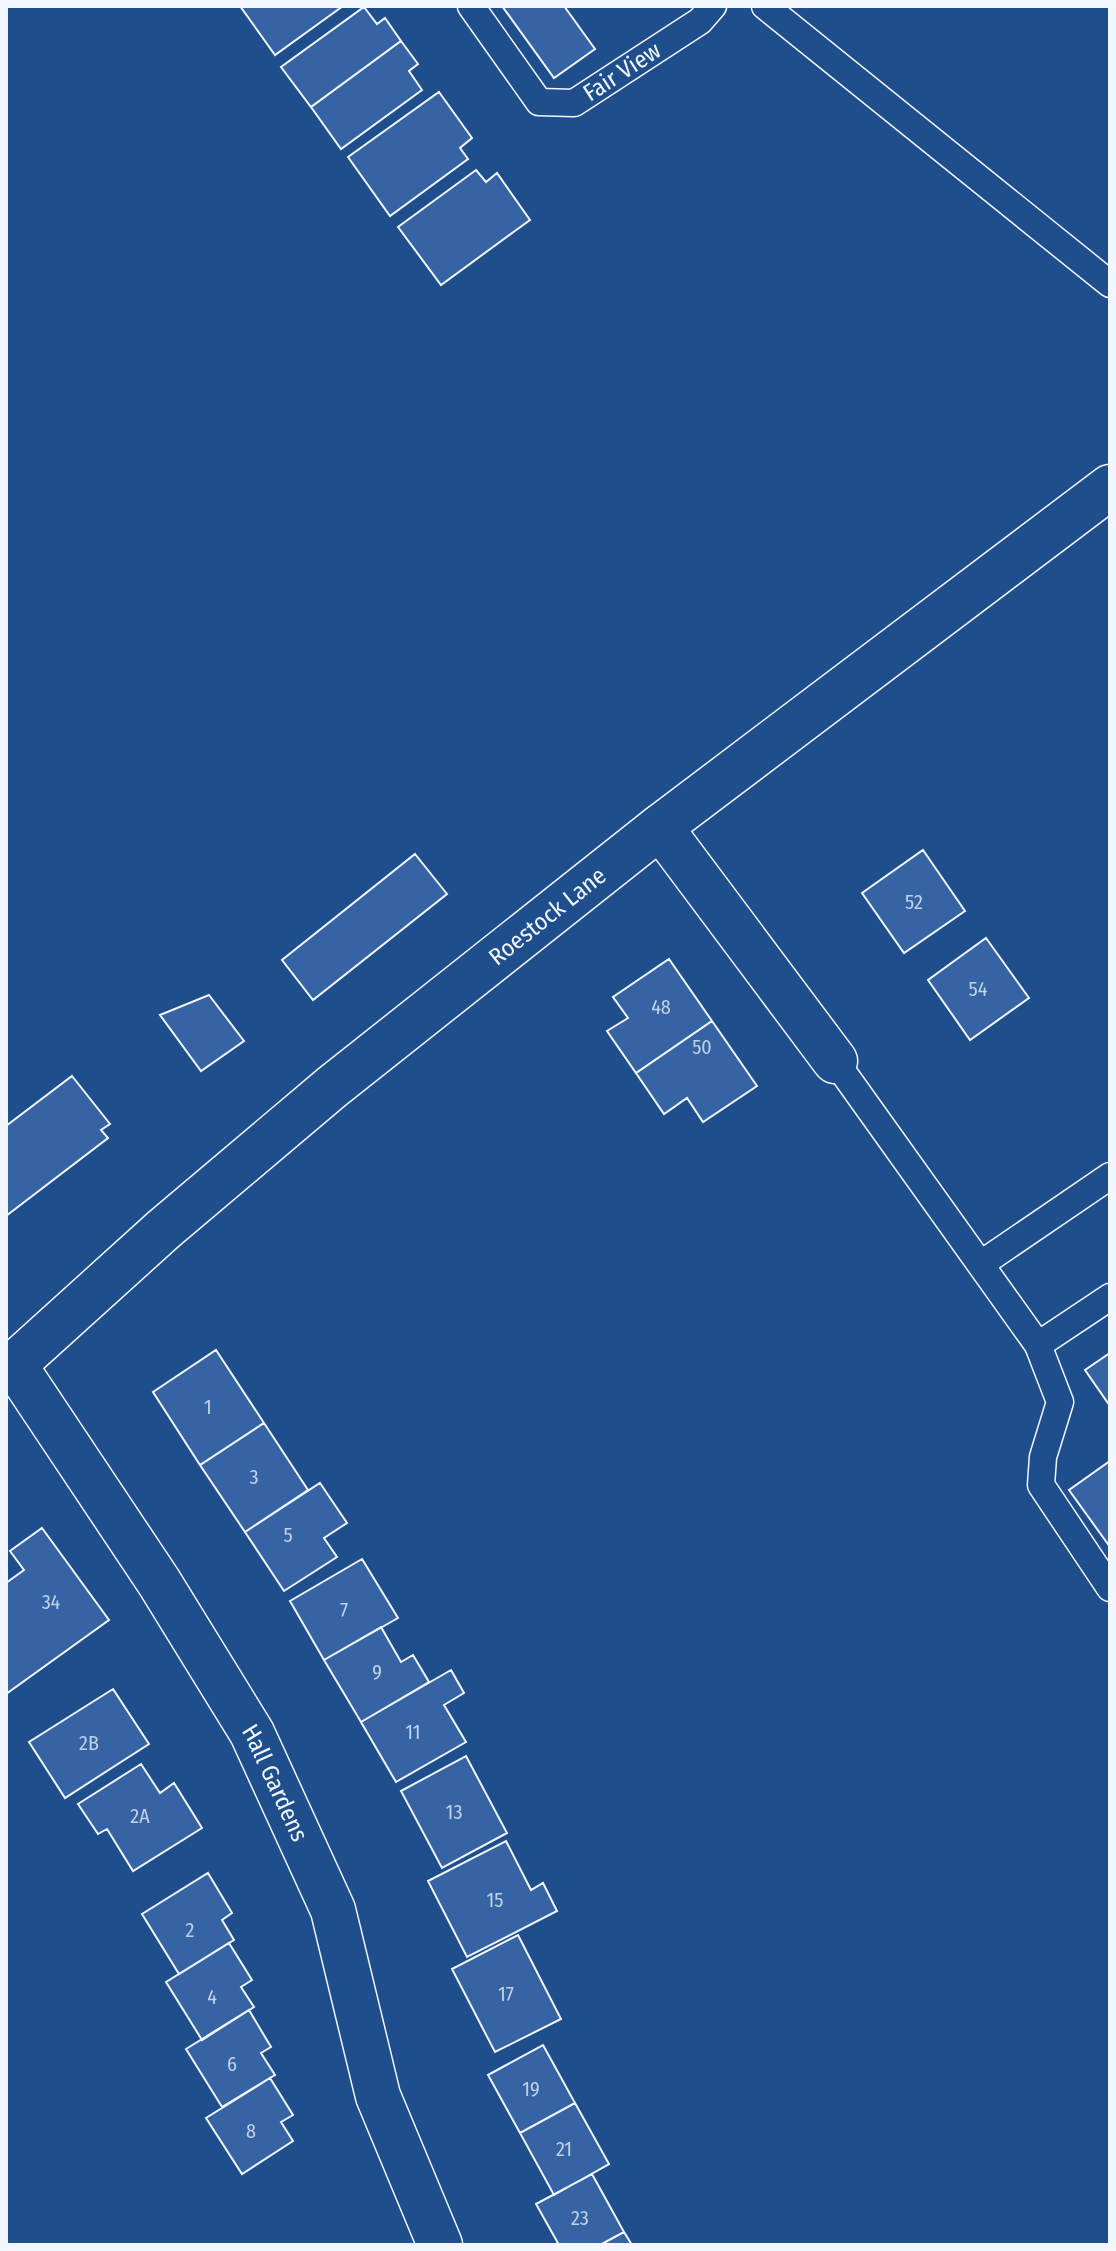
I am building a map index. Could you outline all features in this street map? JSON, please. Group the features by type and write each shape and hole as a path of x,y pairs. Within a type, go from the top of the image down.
{"street":[{"name":"Roestock Lane","path":"11,1369 164,1229 308,1107 660,827 1110,487"},
{"path":"660,827 835,1061"},
{"name":"Hall Gardens","path":"11,1369 159,1582 252,1733 333,1910 378,2096 440,2245"}],"lane":[{"name":"Fair View","path":"471,6 539,102 574,103 700,21 713,6"},
{"path":"765,6 1110,284"},
{"path":"835,1061 1038,1345 1060,1402 1043,1457 1041,1485 1110,1588"},
{"path":"981,1264 1110,1176"},
{"path":"1038,1345 1110,1297"}],"building":[{"path":"240,6 343,6 275,55"},
{"path":"502,6 564,6 595,49 554,78"},
{"path":"364,7 377,24 385,18 401,41 311,107 281,67"},
{"path":"401,41 418,64 409,71 422,90 341,149 311,107"},
{"path":"439,92 472,138 460,148 468,159 390,216 348,157"},
{"path":"476,170 486,182 497,173 530,220 441,285 398,227"},
{"path":"923,850 965,911 904,953 862,893"},
{"path":"415,854 447,894 313,1000 282,960"},
{"path":"986,938 1029,998 970,1040 928,980"},
{"path":"669,959 712,1021 636,1073 607,1031 628,1018 613,997"},
{"path":"209,995 244,1041 201,1071 160,1015"},
{"path":"712,1021 757,1086 703,1122 687,1098 664,1114 636,1073"},
{"path":"72,1076 110,1124 101,1130 108,1138 6,1216 6,1126"},
{"path":"216,1350 264,1423 200,1465 153,1392"},
{"path":"1110,1353 1110,1406 1085,1370"},
{"path":"264,1423 308,1490 245,1532 200,1465"},
{"path":"1110,1461 1110,1547 1069,1490"},
{"path":"320,1483 347,1523 324,1538 337,1557 284,1591 245,1532"},
{"path":"42,1528 109,1620 6,1694 6,1583 24,1570 10,1551"},
{"path":"362,1559 398,1618 324,1660 290,1601"},
{"path":"381,1627 401,1662 413,1655 429,1682 361,1722 324,1660"},
{"path":"451,1670 464,1693 444,1705 466,1742 396,1782 361,1722"},
{"path":"113,1689 149,1744 65,1798 29,1742"},
{"path":"466,1756 507,1833 442,1868 401,1791"},
{"path":"141,1764 160,1793 174,1783 202,1828 133,1871 107,1829 98,1834 78,1804"},
{"path":"506,1841 531,1890 543,1883 557,1911 467,1957 428,1881"},
{"path":"208,1873 232,1913 222,1920 234,1940 179,1974 142,1914"},
{"path":"518,1935 561,2019 495,2052 452,1969"},
{"path":"229,1943 252,1980 241,1987 254,2007 202,2040 166,1982"},
{"path":"249,2010 271,2047 261,2053 275,2075 222,2107 186,2049"},
{"path":"543,2045 575,2103 520,2133 488,2075"},
{"path":"270,2078 293,2115 281,2122 293,2141 242,2174 206,2118"},
{"path":"575,2103 609,2164 554,2195 520,2133"},
{"path":"592,2174 624,2232 600,2245 559,2245 536,2204"},
{"path":"624,2232 632,2245 600,2245"}]}
